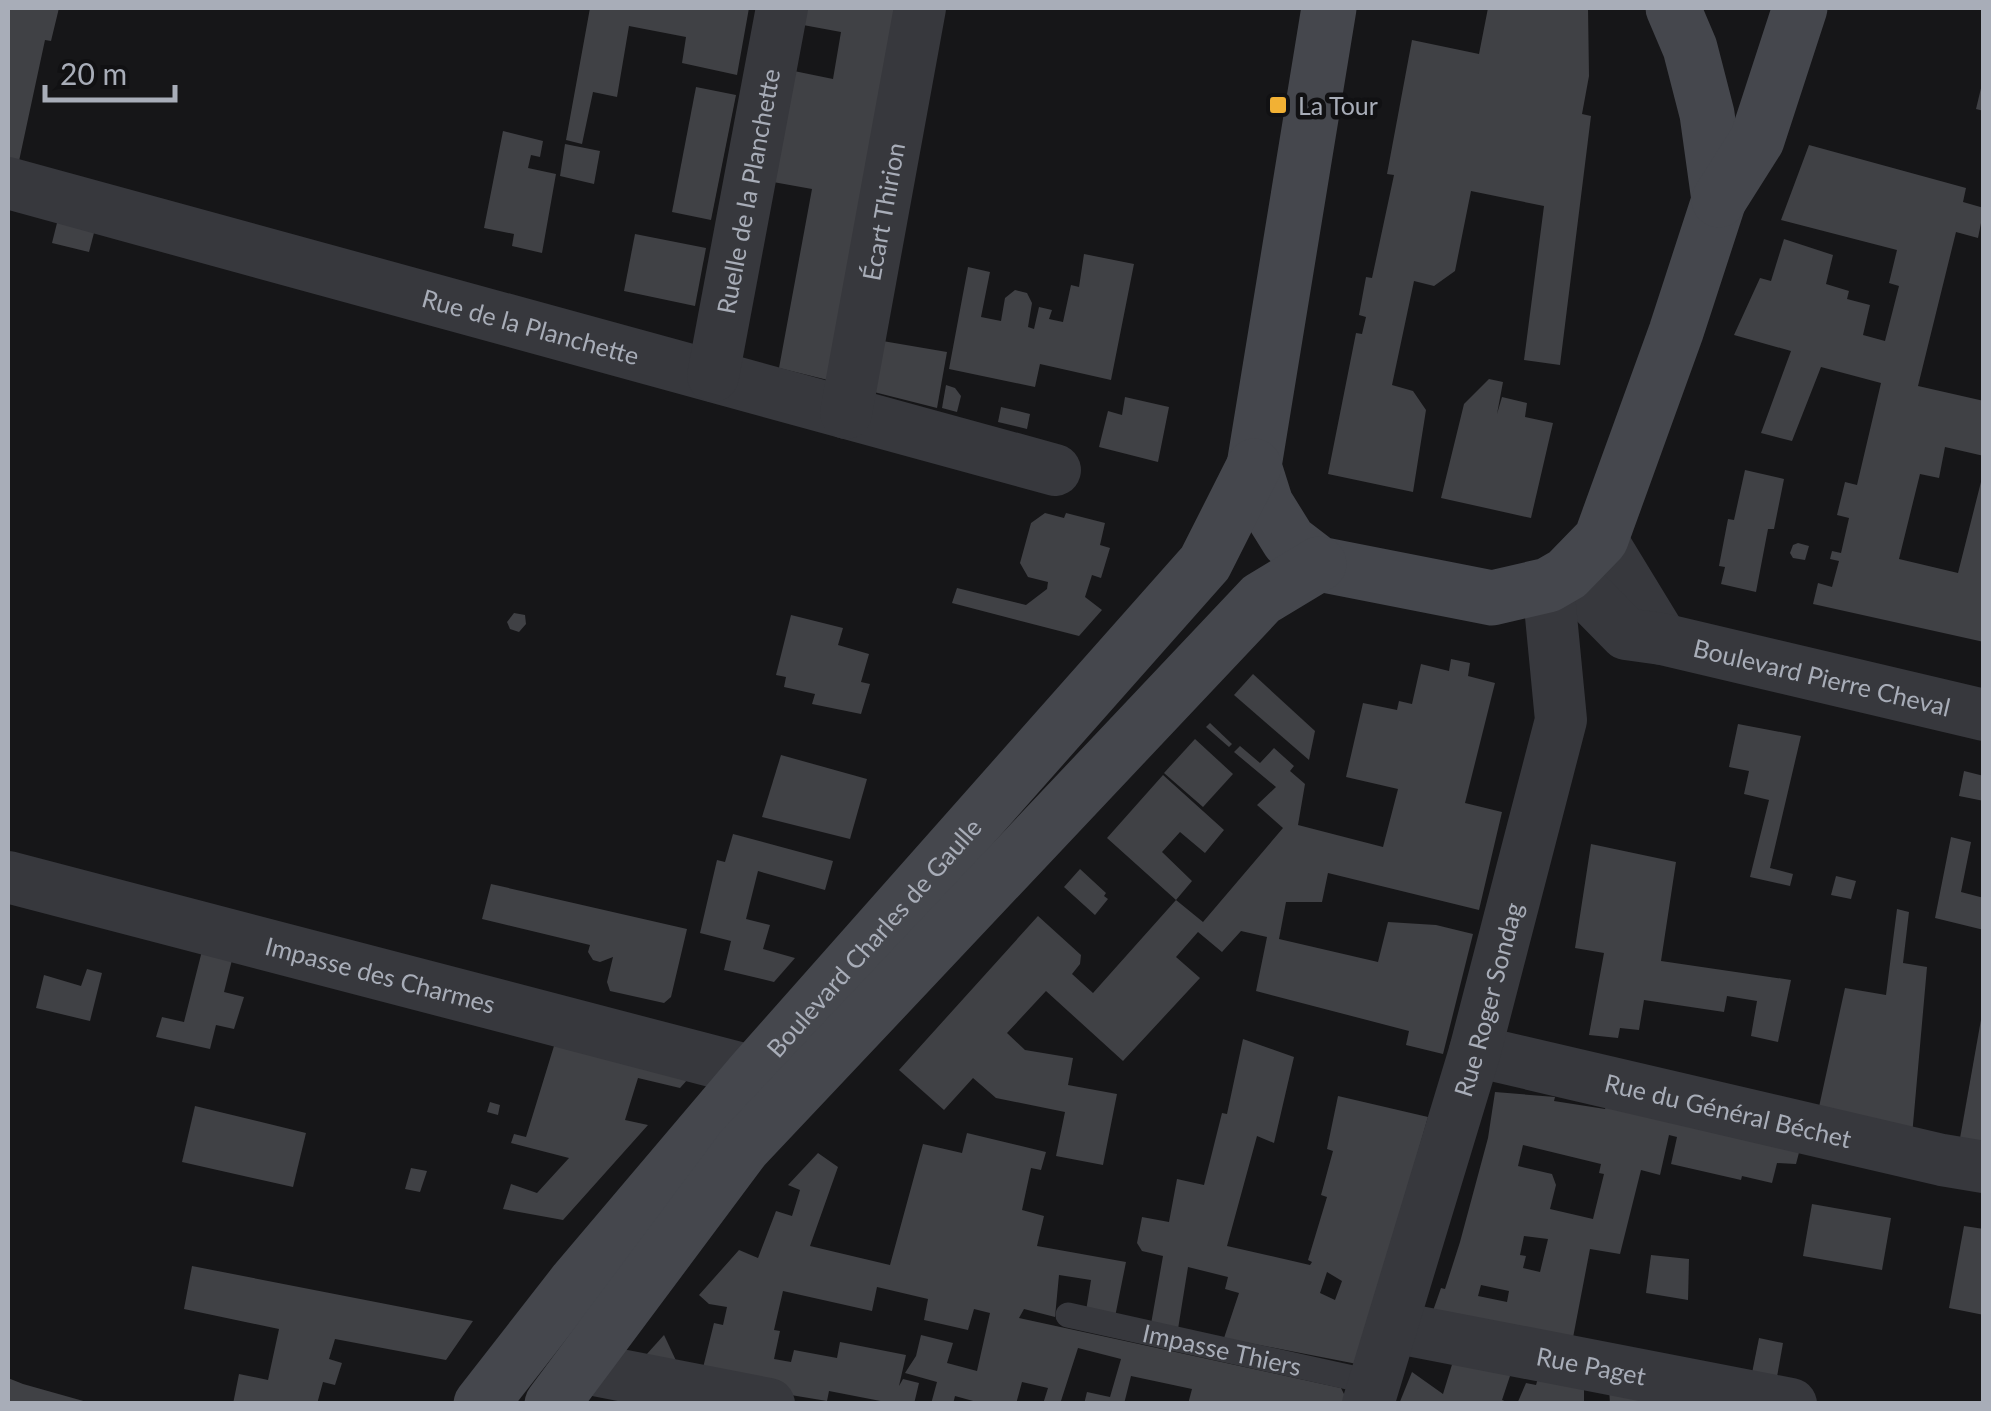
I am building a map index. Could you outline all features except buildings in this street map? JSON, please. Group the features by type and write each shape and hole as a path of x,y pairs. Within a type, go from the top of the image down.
{"main road":[{"path":"1330,8 1254,466 1266,504 1289,541 1319,564 1492,598 1572,566 1676,332 1719,200 1757,140 1800,8"},
{"path":"1673,8 1690,48 1707,114 1719,200"},
{"name":"Boulevard Charles de Gaulle","path":"481,1404 576,1282 754,1072 1206,564 1254,466"},
{"name":"Boulevard Charles de Gaulle","path":"566,1385 743,1148 1261,599 1319,564"}],"street":[{"name":"Ruelle de la Planchette","path":"713,376 782,8"},
{"name":"Écart Thirion","path":"846,413 920,8"},
{"name":"Rue de la Planchette","path":"8,183 1055,470"},
{"path":"1561,720 1584,674 1644,637 1572,566"},
{"name":"Rue Roger Sondag","path":"1371,1393 1475,1051 1561,720 1572,566"},
{"name":"Boulevard Pierre Cheval","path":"1644,637 1984,714"},
{"name":"Impasse des Charmes","path":"8,877 754,1072"},
{"name":"Rue du Général Béchet","path":"1475,1051 1984,1167"},
{"name":"Rue Paget","path":"1393,1327 1599,1384 1791,1404"},
{"path":"566,1385 769,1404"}],"lane":[{"name":"Impasse Thiers","path":"1068,1316 1371,1393"}],"place":[{"name":"La Tour","path":"1278,105"}]}
